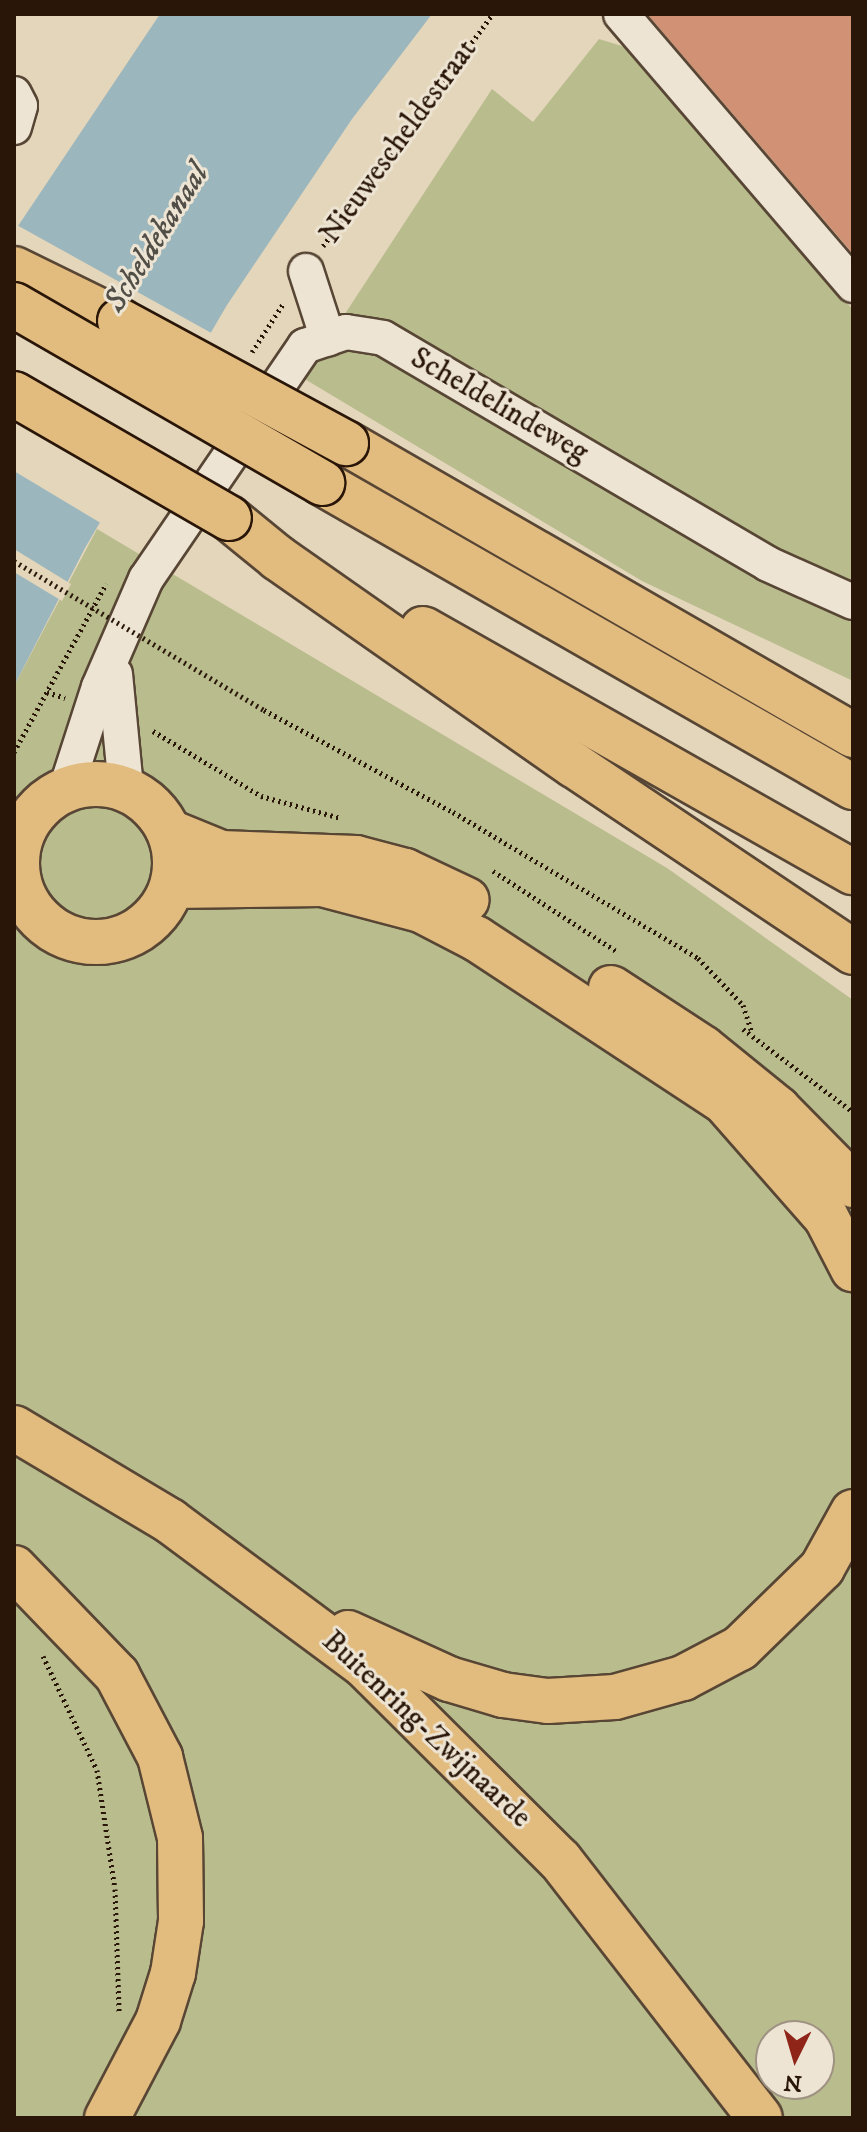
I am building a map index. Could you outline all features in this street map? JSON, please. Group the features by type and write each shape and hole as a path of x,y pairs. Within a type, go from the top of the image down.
{"main road":[{"path":"14,269 346,443 853,735"},
{"path":"14,305 853,787"},
{"path":"14,394 213,510 280,554 853,952"},
{"path":"280,554 853,872"},
{"path":"628,607 853,714"},
{"path":"170,832 173,886 144,927 121,939 71,939 31,932 17,889 18,847 24,829 66,789 106,784 126,789 144,799 170,832 221,853 356,858 449,890 703,1048 778,1109 853,1185"},
{"path":"173,886 322,884 421,910 477,939 724,1101 826,1217 853,1269"},
{"path":"806,922 853,960"},
{"name":"Buitenring-Zwijnaarde","path":"14,1428 170,1521 291,1607 364,1665 560,1860 760,2118"},
{"path":"291,1607 449,1679 503,1695 548,1701 615,1697 683,1678 740,1648 822,1568 853,1512"},
{"path":"14,1568 117,1675 160,1757 180,1838 181,1921 173,1973 158,2021 108,2117"}],"street":[{"path":"621,14 853,285"},
{"path":"14,94 20,106 14,127"},
{"path":"306,271 328,339"},
{"name":"Scheldelindeweg","path":"213,510 305,346 346,332 383,338 768,564 853,602"},
{"path":"66,789 113,652 146,579 213,510"},
{"path":"113,652 126,789"}],"path":[{"name":"Nieuwescheldestraat","path":"306,271 493,14"},
{"path":"14,561 264,710 453,812 698,958 743,1005 752,1035 853,1112"},
{"path":"14,752 47,692"},
{"path":"140,725 261,796 352,821"},
{"path":"484,867 497,873"},
{"path":"34,1643 79,1722 97,1770 115,1889 117,2027"}],"green space":[{"path":"599,39 638,51 853,310 853,681 642,581 303,378 492,89 533,122"},
{"path":"97,529 667,868 853,1000 853,2118 14,2118 14,686"}],"water":[{"name":"Scheldekanaal","path":"160,14 432,14 352,119 227,305 85,548 14,686 14,232"}],"pier":[{"path":"15,224 215,335 104,525 14,471"},
{"path":"14,549 71,584 62,601 14,572"}],"building":[{"path":"647,14 853,14 853,254"}]}
